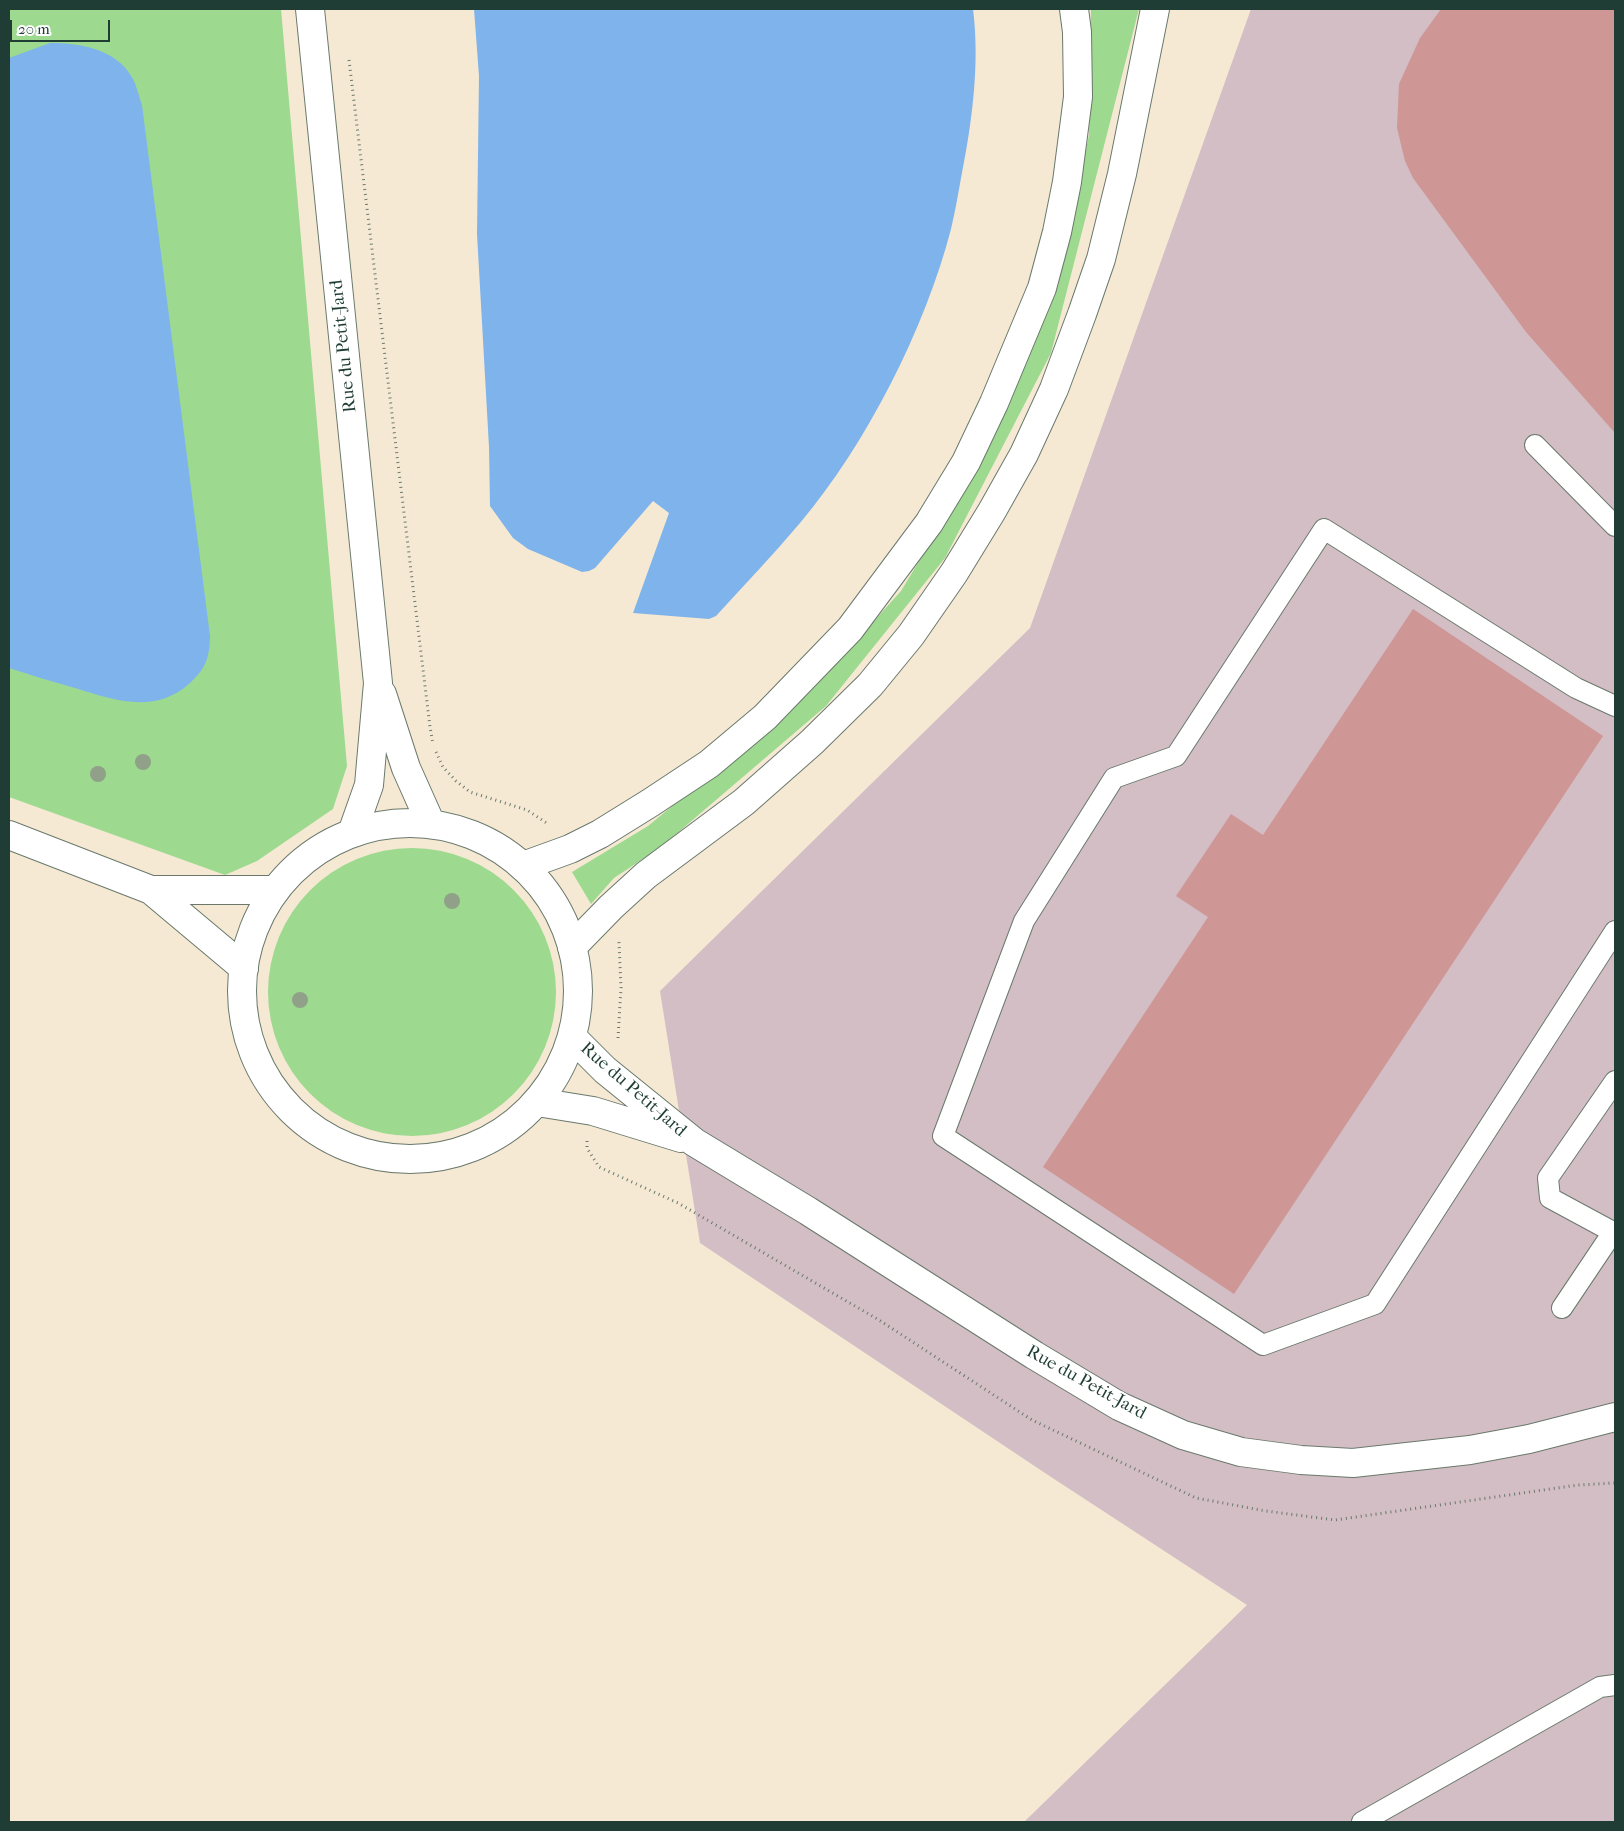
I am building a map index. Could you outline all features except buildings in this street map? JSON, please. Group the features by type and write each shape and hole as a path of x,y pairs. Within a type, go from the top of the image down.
{"main road":[{"name":"Rue du Petit-Jard","path":"310,9 378,683 369,785 352,833"},
{"path":"523,866 570,849 600,834 709,764 765,716 850,629 929,523 966,462 994,403 1042,288 1064,199 1078,97 1077,32 1074,9"},
{"path":"572,947 646,875 744,802 812,742 870,685 916,627 954,573 1024,454 1054,389 1082,314 1101,259 1122,174 1155,9"},
{"name":"Rue du Petit-Jard","path":"378,683 406,768 431,824"},
{"path":"404,822 431,824 456,829 480,838 503,850 540,883 554,903 572,947 578,976 578,1007 572,1037 564,1060 552,1082 537,1102 516,1122 492,1138 466,1150 439,1157 410,1160 382,1157 354,1150 328,1138 304,1122 284,1102 267,1078 254,1053 246,1025 242,996 244,968 254,931 261,914 276,890 291,872 309,856 330,843 352,833 386,824 404,822"},
{"path":"9,835 151,890 244,968"},
{"path":"151,890 276,890"},
{"name":"Rue du Petit-Jard","path":"572,1037 605,1070 694,1142 808,1210 1043,1360 1119,1406 1183,1435 1242,1452 1301,1460 1353,1463 1470,1450 1529,1439"},
{"name":"Rue du Petit-Jard","path":"537,1102 593,1111 694,1142"},
{"path":"1529,1439 1615,1417"},
{"path":"1529,1439 1615,1438"}],"lane":[{"path":"1535,445 1615,526"},
{"path":"1615,706 1576,688 1324,529 1176,756 1114,778 1024,921 943,1136 1263,1346 1375,1304 1615,931"},
{"path":"1562,1308 1613,1232 1550,1198 1548,1178 1615,1081"},
{"path":"1362,1822 1600,1687 1615,1685"}],"path":[{"path":"349,58 426,697 434,749 443,768 470,792 527,810 557,831 570,849"},
{"path":"605,1070 617,1049 621,988 619,926 611,907"},
{"path":"593,1111 586,1132 587,1148 599,1167 686,1208 878,1320 1032,1420 1196,1498 1266,1511 1335,1520 1578,1485 1615,1483"}],"shaded area":[{"path":"1251,9 1615,9 1615,1822 1024,1822 1247,1605 700,1243 660,991 1030,628"}],"green space":[{"path":"9,9 281,9 347,766 333,809 257,861 225,875 9,797"},
{"path":"1091,9 1139,9 1051,353 945,558 826,706 661,847 614,878 591,904 572,872 648,826 809,693 901,591 995,435 1058,286 1089,135"},
{"path":"412,848 440,851 467,859 480,865 514,890 539,924 545,937 553,964 556,992 553,1020 545,1047 539,1060 514,1094 480,1119 467,1125 440,1133 412,1136 384,1133 357,1125 344,1119 310,1094 285,1060 279,1047 271,1020 268,992 271,964 279,937 285,924 310,890 344,865 357,859 384,851"}],"water":[{"path":"474,9 973,9 976,51 974,94 968,136 951,229 926,306 890,384 848,458 800,523 716,616 709,619 633,613 669,513 653,501 595,568 582,572 528,549 513,538 490,506 489,447 477,234 479,76"},
{"path":"50,43 86,46 108,54 126,69 133,79 142,105 210,636 206,662 196,677 177,693 149,702 134,702 104,697 9,668 9,58"}]}
